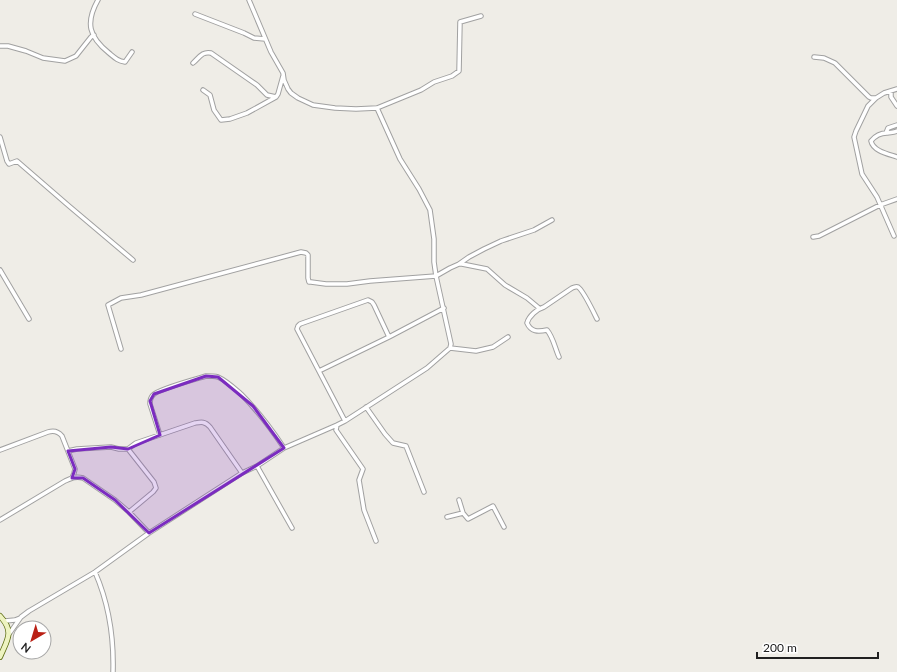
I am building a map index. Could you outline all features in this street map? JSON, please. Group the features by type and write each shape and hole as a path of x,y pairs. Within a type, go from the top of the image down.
{"street":[{"path":"98,0 93,9 91,20 91,31 97,42 120,62 126,62 132,52"},
{"path":"249,0 265,39 283,73 284,80 291,93 314,105 335,108 377,108 421,90 434,82 456,74 459,71 460,22 481,16"},
{"path":"195,14 254,38 265,39"},
{"path":"0,46 8,46 43,58 65,61 76,56 94,35"},
{"path":"193,63 203,53 211,53 267,95 276,97"},
{"path":"814,57 824,58 835,63 869,97 876,98"},
{"path":"204,90 210,95 214,110 221,120 230,119 247,113 276,97 283,73"},
{"path":"894,236 877,197 862,174 854,137 868,106 876,98 897,89"},
{"path":"891,91 891,97 897,106"},
{"path":"5,621 15,620 21,617 43,602 95,572 149,533 242,473 257,466 284,448 344,421 427,368 450,348 451,344 444,308 436,276 434,262 434,239 430,210 400,159 377,108"},
{"path":"886,133 888,128 897,125"},
{"path":"897,130 894,133 886,133 875,136 871,141 875,148 897,157"},
{"path":"0,137 6,161 9,164 17,161 132,260"},
{"path":"813,237 819,236 880,205 897,199"},
{"path":"121,349 108,305 121,298 141,295 301,252 306,253 308,256 309,282 347,284 436,276 484,249 534,230 552,220"},
{"path":"459,264 472,265 487,269 505,284 527,298 539,308"},
{"path":"0,270 29,319"},
{"path":"559,357 551,335 547,330 536,332 531,330 527,323 528,319 539,308 544,307 572,288 578,287 597,319"},
{"path":"344,421 297,327 300,324 368,300 374,305 389,337"},
{"path":"319,371 444,308"},
{"path":"450,348 476,351 493,346 508,337"},
{"path":"160,435 150,404 152,396 206,376 212,376 218,377 232,386 253,406 284,448"},
{"path":"366,407 393,444 406,446 424,492"},
{"path":"68,451 111,447 128,449 136,443 195,423 204,422 208,424 242,473"},
{"path":"337,425 336,430 364,470 359,480 364,510 376,541"},
{"path":"0,450 53,430 60,433 68,451 75,469 72,478"},
{"path":"128,449 154,482 156,488 129,512"},
{"path":"257,466 292,528"},
{"path":"0,520 72,478 78,477 83,478 115,500 149,533"},
{"path":"459,500 463,513 468,519 493,506 504,527"},
{"path":"447,517 463,513"},
{"path":"95,572 101,586 110,620 113,644 113,672"},
{"path":"0,616 5,621 9,634"},
{"path":"0,657 9,634 21,617"}],"highlighted area":[{"path":"206,376 218,377 253,406 284,448 149,533 115,500 83,478 72,478 75,469 68,451 111,447 128,449 160,435 150,401 154,394"}]}
